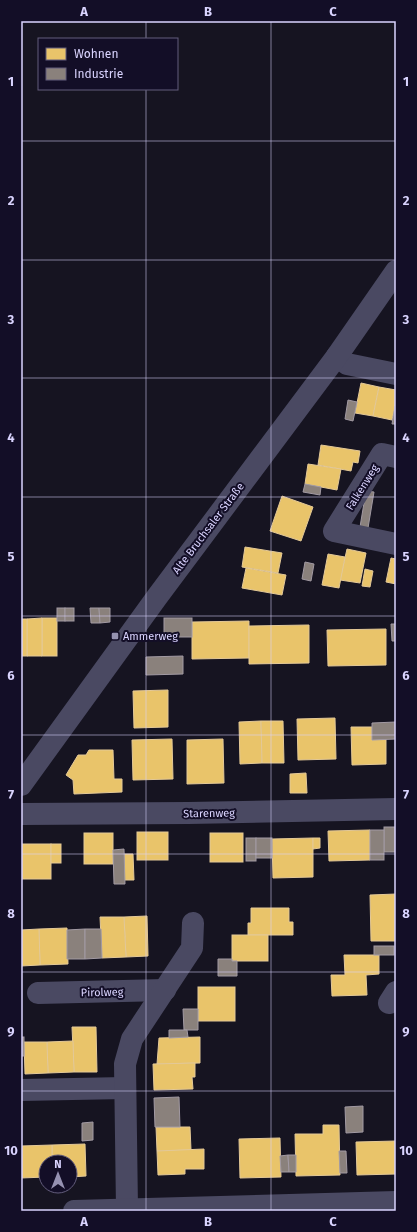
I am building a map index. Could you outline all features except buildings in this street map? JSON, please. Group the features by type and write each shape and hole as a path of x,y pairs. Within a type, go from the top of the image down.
{"street":[{"name":"Alte Bruchsaler Straße","path":"21,785 171,578 337,356 396,271"},
{"path":"337,356 347,364 396,374"},
{"name":"Falkenweg","path":"396,457 382,454 334,532 396,544"},
{"name":"Starenweg","path":"21,814 195,813 396,809"},
{"path":"127,1210 125,1064 132,1039 192,948 193,923"},
{"name":"Pirolweg","path":"38,993 165,990"},
{"path":"21,1090 125,1088"},
{"path":"74,1211 396,1202"}],"place":[{"name":"Ammerweg","path":"115,636"}]}
